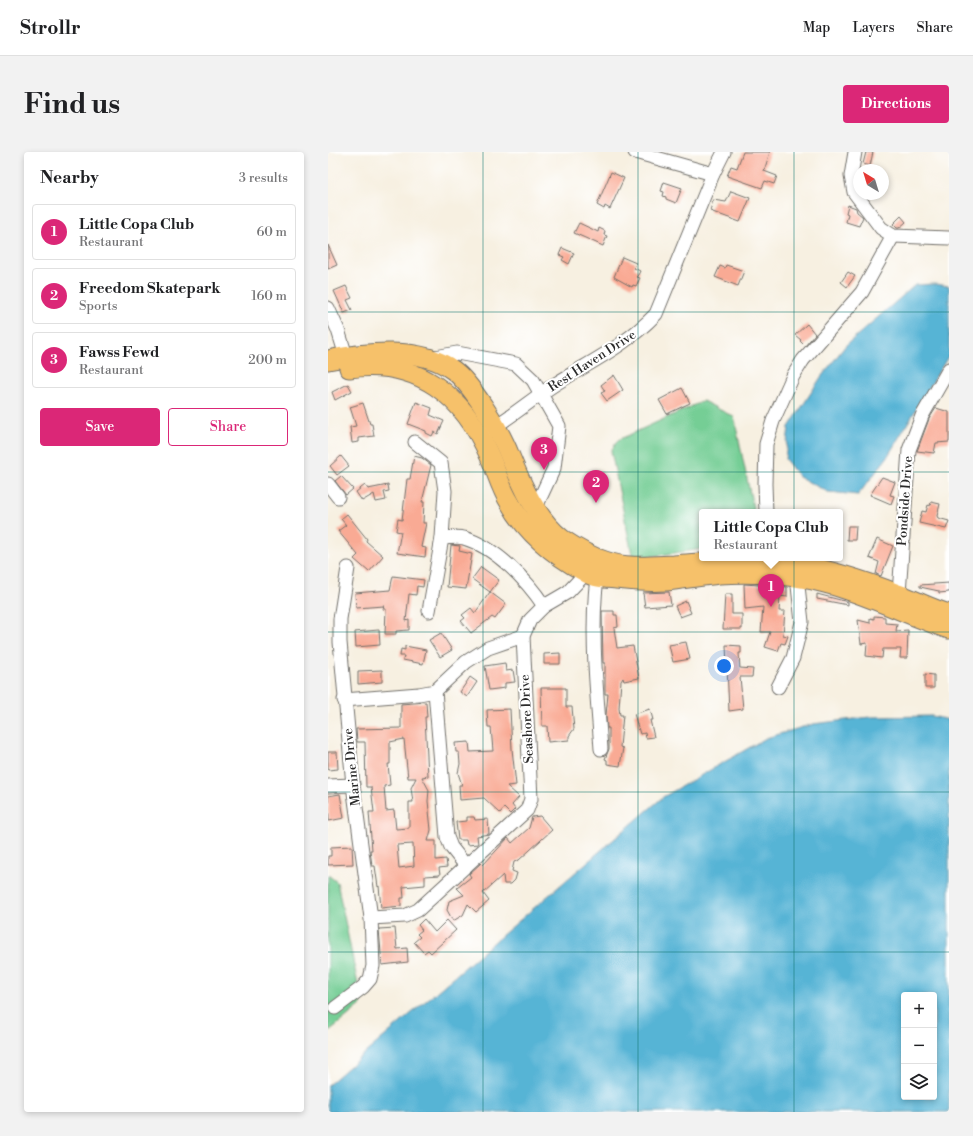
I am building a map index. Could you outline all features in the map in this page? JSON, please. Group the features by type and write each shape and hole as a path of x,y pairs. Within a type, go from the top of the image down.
{"highway":[{"path":"337,358 379,352 406,354 441,363 454,371 484,408 496,426 535,509 562,539 604,561 646,567 725,561"},
{"path":"328,372 369,366 388,366 410,372 429,380 446,392 460,407 478,436 490,457 497,477 510,504 529,530 544,546 592,575 645,582 729,574 797,576 826,583 859,594 949,629"},
{"path":"780,561 826,570 899,594 949,614"}],"street":[{"path":"635,152 713,174"},
{"name":"Rest Haven Drive","path":"478,436 519,411 540,394 616,348 642,328 656,314 713,174 724,152"},
{"path":"855,152 851,176 854,192 881,228 894,236 949,238"},
{"path":"766,509 766,444 773,421 793,376 803,360 862,292 894,236"},
{"path":"328,308 338,330 337,358"},
{"path":"426,359 457,353 516,364 533,380 559,426 554,468 535,509"},
{"name":"Pondside Drive","path":"899,594 909,450 922,416 948,373"},
{"path":"416,442 441,463 445,491 442,538 429,611"},
{"path":"328,484 338,497"},
{"path":"442,538 463,538 484,546 512,569 534,591 544,606"},
{"name":"Marine Drive","path":"335,1008 363,987 370,978 373,966 371,918 353,785 344,700 340,619 348,568"},
{"path":"592,575 601,749"},
{"name":"Seashore Drive","path":"371,918 405,916 418,910 522,815 530,805 531,799 523,636 530,620 544,606 568,592 592,575"},
{"path":"778,687 793,658 802,622 797,576"},
{"path":"344,700 420,694 435,691 466,662 488,648 523,636"},
{"path":"435,691 447,837 451,848 466,866"},
{"path":"328,786 353,785"}],"green space":[{"path":"703,401 734,417 753,509 699,509 699,549 633,559 611,451 618,440"},
{"path":"328,875 337,882 362,1004 328,1032"}],"water":[{"path":"935,284 949,286 949,355 886,459 858,495 828,492 799,477 785,459 789,427 821,377 846,345 915,285"},
{"path":"932,716 949,720 949,1112 328,1112 328,1085 663,797 766,738 813,724 870,717"}],"building":[{"path":"743,152 770,152 764,171 777,176 774,184 765,181 762,188 727,176 731,166 737,168"},
{"path":"866,152 873,152 870,164 863,164"},
{"path":"611,172 624,178 610,209 605,206 604,209 597,205"},
{"path":"664,182 682,188 676,203 666,199 666,197 663,196 664,192 661,191"},
{"path":"731,191 750,198 740,222 710,211 713,200 726,202"},
{"path":"848,205 856,208 857,212 863,217 859,226 846,222"},
{"path":"901,216 906,222 897,228 893,224"},
{"path":"579,223 598,232 599,228 605,231 604,235 607,236 603,246 574,233"},
{"path":"328,245 337,265 328,269"},
{"path":"562,248 574,253 569,264 562,260 564,257 559,255"},
{"path":"622,257 636,263 634,268 640,271 637,277 640,278 636,286 633,285 632,287 614,277"},
{"path":"726,265 744,271 738,286 715,277 720,266 725,268"},
{"path":"848,272 855,276 847,287 841,282"},
{"path":"346,286 352,298 347,300 352,310 344,313 334,291"},
{"path":"807,324 815,334 805,346 795,335"},
{"path":"614,375 623,390 607,401 601,393 605,391 601,385"},
{"path":"348,384 352,391 335,400 332,392"},
{"path":"682,388 690,403 667,414 659,400"},
{"path":"416,402 432,408 430,415 444,421 438,434 434,432 432,436 426,433 426,431 408,424"},
{"path":"363,403 370,424 372,424 374,436 359,438 359,442 352,443 350,427 356,426 350,407"},
{"path":"936,408 949,412 949,442 936,443 934,453 917,451 929,419"},
{"path":"341,456 349,466 337,475 330,466"},
{"path":"414,456 422,458 431,465 422,502 424,502 423,523 426,523 421,547 426,548 425,557 397,553 401,532 396,531 398,519 402,520 407,479 410,479"},
{"path":"341,476 353,489 346,495 335,481"},
{"path":"882,477 895,482 890,495 894,496 891,504 870,495"},
{"path":"365,485 368,489 388,485 389,491 384,492 386,500 376,502 374,494 362,501 356,492"},
{"path":"931,502 940,504 937,516 938,518 949,521 946,529 919,523 922,511 926,512 928,505 930,506"},
{"path":"347,514 367,539 366,541 383,556 369,572 354,559 358,555 338,531 346,525 341,519"},
{"path":"848,526 856,526 855,540 847,540"},
{"path":"877,539 893,546 881,576 876,574 879,562 869,558"},
{"path":"451,545 460,546 459,551 472,554 466,589 447,587"},
{"path":"481,567 499,580 490,592 472,579"},
{"path":"393,576 424,580 423,587 417,586 416,595 409,594 406,621 409,620 409,630 396,631 396,634 385,634 386,609 383,609 384,606 356,608 355,593 390,590"},
{"path":"949,583 949,592 939,593 939,591 920,587 920,585"},
{"path":"744,584 787,587 787,597 780,596 779,611 785,611 783,635 788,636 785,644 781,643 778,651 765,647 770,632 761,632 763,607 745,609"},
{"path":"490,592 506,604 495,619 492,617 471,633 461,621 465,618 462,615 471,608 475,613"},
{"path":"669,592 671,605 645,607 643,593"},
{"path":"725,594 732,594 732,614 742,614 742,629 723,629"},
{"path":"817,594 848,602 848,605 817,599"},
{"path":"686,601 691,613 680,617 675,606"},
{"path":"602,611 614,611 614,615 617,615 618,627 614,628 617,648 633,646 639,678 624,681 623,678 621,681 619,708 620,715 623,715 620,747 623,748 620,766 607,764 607,760 605,759 609,749 609,728 607,728 606,715 608,694 605,694"},
{"path":"874,616 885,617 885,623 897,624 896,631 908,630 907,658 900,658 901,649 883,649 882,658 866,656 867,643 861,644 858,620 870,623 870,618 874,619"},
{"path":"379,630 380,645 356,647 355,632"},
{"path":"441,633 452,650 440,657 429,640"},
{"path":"686,642 690,659 673,662 669,645"},
{"path":"726,645 741,646 741,653 739,653 740,668 753,669 752,677 740,677 743,709 729,711"},
{"path":"405,646 426,650 423,664 403,660 404,656 400,656 401,649 405,650"},
{"path":"560,653 560,664 544,664 544,654"},
{"path":"505,663 506,671 513,670 515,682 505,683 505,688 489,690 485,666"},
{"path":"382,670 382,682 358,684 358,671"},
{"path":"925,674 934,675 934,688 925,688"},
{"path":"470,677 477,682 467,697 460,692"},
{"path":"541,688 566,688 566,707 572,707 574,729 569,736 569,740 548,742 547,726 542,726"},
{"path":"426,702 427,717 425,717 428,776 422,777 429,790 428,801 431,830 428,841 436,841 436,860 446,859 447,867 439,868 440,875 425,876 425,885 403,887 404,898 401,898 401,906 381,908 379,886 378,887 375,866 372,866 370,850 372,850 369,812 374,812 371,787 366,787 365,742 357,742 356,729 401,728 401,704","holes":["404,739 408,778 416,778 411,788 413,802 409,802 409,828 396,829 394,810 386,811 384,786 390,785 388,764 390,764 390,742","413,844 414,866 399,868 397,845"]},
{"path":"510,709 516,785 507,786 519,797 512,805 515,809 510,814 504,808 500,813 484,798 460,800 459,785 462,785 458,773 460,764 459,752 456,752 455,743 469,742 470,752 493,751 491,727 488,727 487,710"},
{"path":"650,709 653,720 650,720 654,737 646,738 645,733 640,734 634,714"},
{"path":"328,752 337,752 338,769 328,770"},
{"path":"340,794 344,818 329,821 328,796"},
{"path":"540,816 552,830 519,860 514,862 512,871 517,873 515,880 511,884 504,884 503,875 483,893 489,901 476,912 468,904 463,915 453,921 447,910 449,901 464,895 457,888 471,877 469,874 481,863 483,865 508,838 512,843 529,828 532,817"},
{"path":"467,817 474,817 475,820 488,819 489,834 477,836 478,844 467,845 466,840 458,840 456,822 467,821"},
{"path":"352,846 353,864 328,865 328,856 331,856 331,847"},
{"path":"424,919 435,932 447,920 456,930 431,953 428,950 424,953 414,942 420,937 417,934 422,930 418,925"},
{"path":"395,928 397,949 407,948 408,962 382,965 379,929"}],"place":[{"name":"Fawss Fewd","path":"544,470"},
{"name":"Freedom Skatepark","path":"596,503"},
{"name":"Little Copa Club","path":"771,607"}]}
